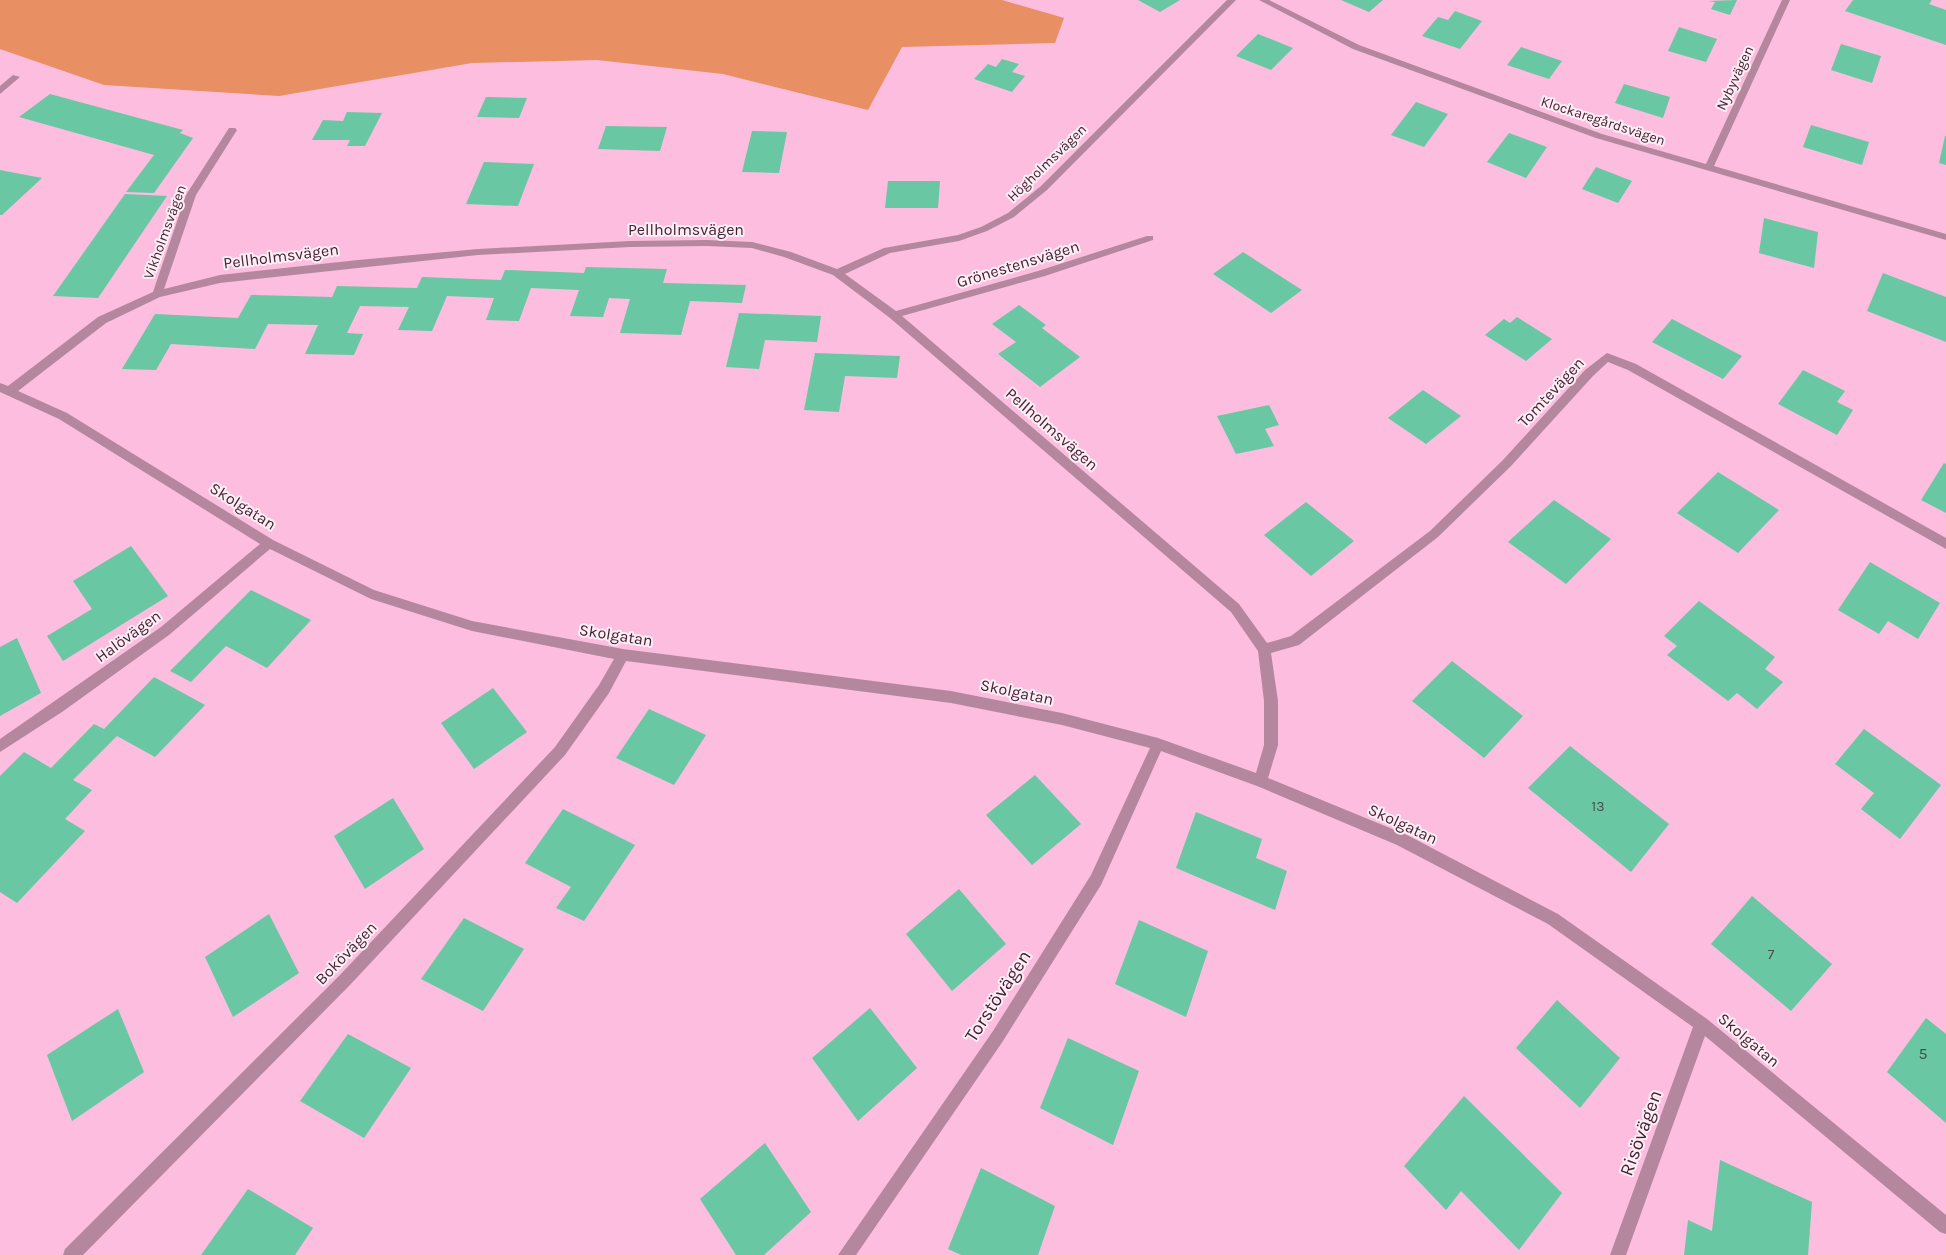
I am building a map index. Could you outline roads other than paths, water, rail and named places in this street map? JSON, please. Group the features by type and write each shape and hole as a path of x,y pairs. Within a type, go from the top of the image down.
{"street":[{"name":"Högholmsvägen","path":"837,273 888,250 959,238 984,229 1011,215 1044,188 1232,0"},
{"name":"Klockaregårdsvägen","path":"1263,0 1356,47 1433,77 1599,136 1946,237"},
{"name":"Nybyvägen","path":"1709,167 1786,0"},
{"path":"0,91 16,77"},
{"name":"Vikholmsvägen","path":"157,294 191,195 232,130"},
{"name":"Grönestensvägen","path":"894,315 1041,274 1150,238"},
{"name":"Pellholmsvägen","path":"5,389 102,320 157,294 220,279 358,263 478,252 630,244 707,243 752,245 787,254 837,273 894,315 1235,608 1264,649 1271,701 1271,744 1260,781"},
{"name":"Tomtevägen","path":"1264,649 1295,641 1434,534 1507,463 1589,373 1607,357 1632,367 1946,544"},
{"name":"Skolgatan","path":"5,389 63,416 269,543 371,594 472,626 623,655 951,697 1062,719 1158,744 1260,781 1402,840 1553,919 1702,1024 1946,1226"},
{"name":"Halövägen","path":"0,746 58,708 165,631 269,543"},
{"name":"Bokövägen","path":"71,1255 344,981 560,751 604,690 623,655"},
{"name":"Torstövägen","path":"846,1255 998,1036 1096,880 1158,744"},
{"name":"Risövägen","path":"1618,1255 1702,1024"}]}
